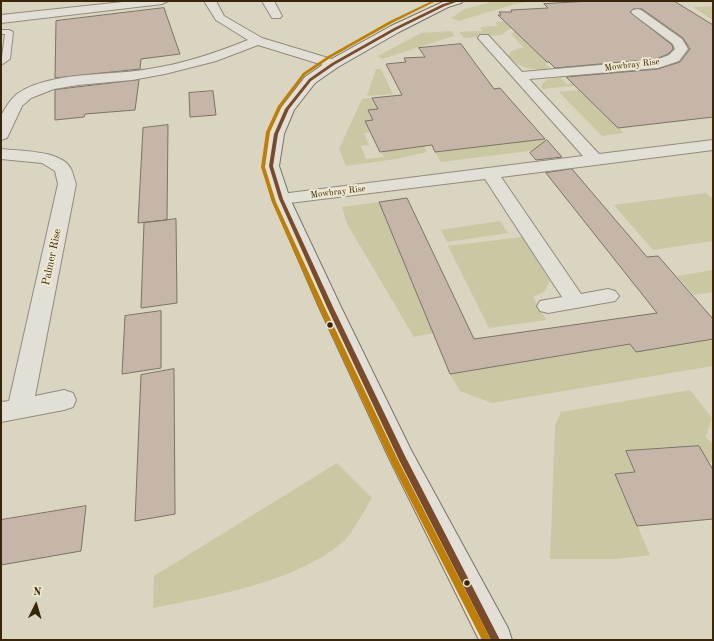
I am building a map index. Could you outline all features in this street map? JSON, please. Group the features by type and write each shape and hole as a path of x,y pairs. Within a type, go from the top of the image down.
{"street":[{"path":"1,19 162,1"},
{"path":"212,1 220,18 258,41 333,64"},
{"path":"268,1 276,16"},
{"path":"458,1 444,5 395,29 333,64 310,80 287,109 276,134 271,166 281,199 402,458 496,640"},
{"name":"Mowbray Rise","path":"520,76 658,64 674,58 682,49 678,42 637,12"},
{"path":"1,135 15,104 25,96 38,89 90,80 166,71 212,59 258,41"},
{"path":"495,44 520,76 595,160"},
{"name":"Mowbray Rise","path":"281,199 713,145"},
{"name":"Palmer Rise","path":"1,154 46,158 63,169 67,184 11,411 64,400"},
{"path":"490,173 576,302"},
{"path":"548,306 608,296"}],"lane":[{"path":"1,32 9,32 6,59 1,62"}],"green space":[{"path":"495,1 534,1 515,4 459,21 451,18 465,9"},
{"path":"713,6 713,20 693,7"},
{"path":"513,21 521,28 509,29 502,35 464,38 459,32 482,31 480,27 498,26 495,22"},
{"path":"517,30 547,62 545,64 552,70 539,70 523,67 508,56 511,51 523,47 511,34"},
{"path":"452,31 454,36 382,59 378,56 421,33"},
{"path":"689,47 713,72 542,89 542,84 547,80 560,77 567,84 678,72 689,53"},
{"path":"376,69 381,69 393,94 367,96"},
{"path":"579,90 624,133 602,136 559,92"},
{"path":"372,98 378,109 368,110 373,120 365,121 371,132 364,133 369,145 361,146 366,159 384,157 382,151 402,107 427,152 396,159 346,166 339,149 362,99"},
{"path":"545,139 553,148 441,162 435,152"},
{"path":"706,193 713,199 713,241 653,250 614,205"},
{"path":"379,202 433,333 414,337 347,224 342,207"},
{"path":"500,221 508,233 447,242 441,230"},
{"path":"522,237 550,281 545,291 533,297 546,320 489,328 448,246"},
{"path":"713,270 713,292 694,295 677,276"},
{"path":"713,339 713,366 492,403 460,391 450,374 630,343"},
{"path":"690,390 712,418 706,437 713,444 713,461 708,462 699,446 626,451 635,472 615,474 650,555 616,559 550,559 555,425 561,412"},
{"path":"337,463 372,498 353,529 342,543 322,557 276,578 226,593 153,608 154,576"}],"building":[{"path":"591,1 674,1 713,25 713,117 618,128 566,77 658,69 680,62 690,49 683,38 642,9 633,9 630,12 672,45 673,49 668,54 656,59 555,68 498,15 501,15 499,12 512,12 511,10 548,8 544,4"},
{"path":"164,8 180,54 141,59 140,69 55,78 56,21"},
{"path":"461,44 494,89 500,88 545,139 435,152 432,145 380,152 365,121 373,120 368,110 378,109 372,98 402,95 386,64 406,62 404,58 425,57 419,48"},
{"path":"139,80 135,110 85,114 84,117 55,120 55,90"},
{"path":"213,91 216,115 190,117 189,93"},
{"path":"168,125 167,220 138,223 143,128"},
{"path":"547,140 562,157 536,160 530,153"},
{"path":"572,169 647,257 658,256 713,319 713,339 636,352 630,344 450,374 379,202 407,198 474,339 657,313 546,173"},
{"path":"176,219 177,303 141,308 144,223"},
{"path":"161,311 161,368 122,374 125,316"},
{"path":"174,369 175,514 135,521 141,375"},
{"path":"699,446 713,470 713,519 637,526 615,474 635,472 626,451"},
{"path":"86,506 81,551 1,565 1,520"}],"transit line":[{"path":"434,1 391,22 329,57 304,74 280,106 268,132 263,167 274,202 323,310 395,462 487,640"},
{"path":"457,1 444,5 395,29 333,64 310,80 287,109 276,134 271,166 281,199 330,307 402,458 496,640"}]}
